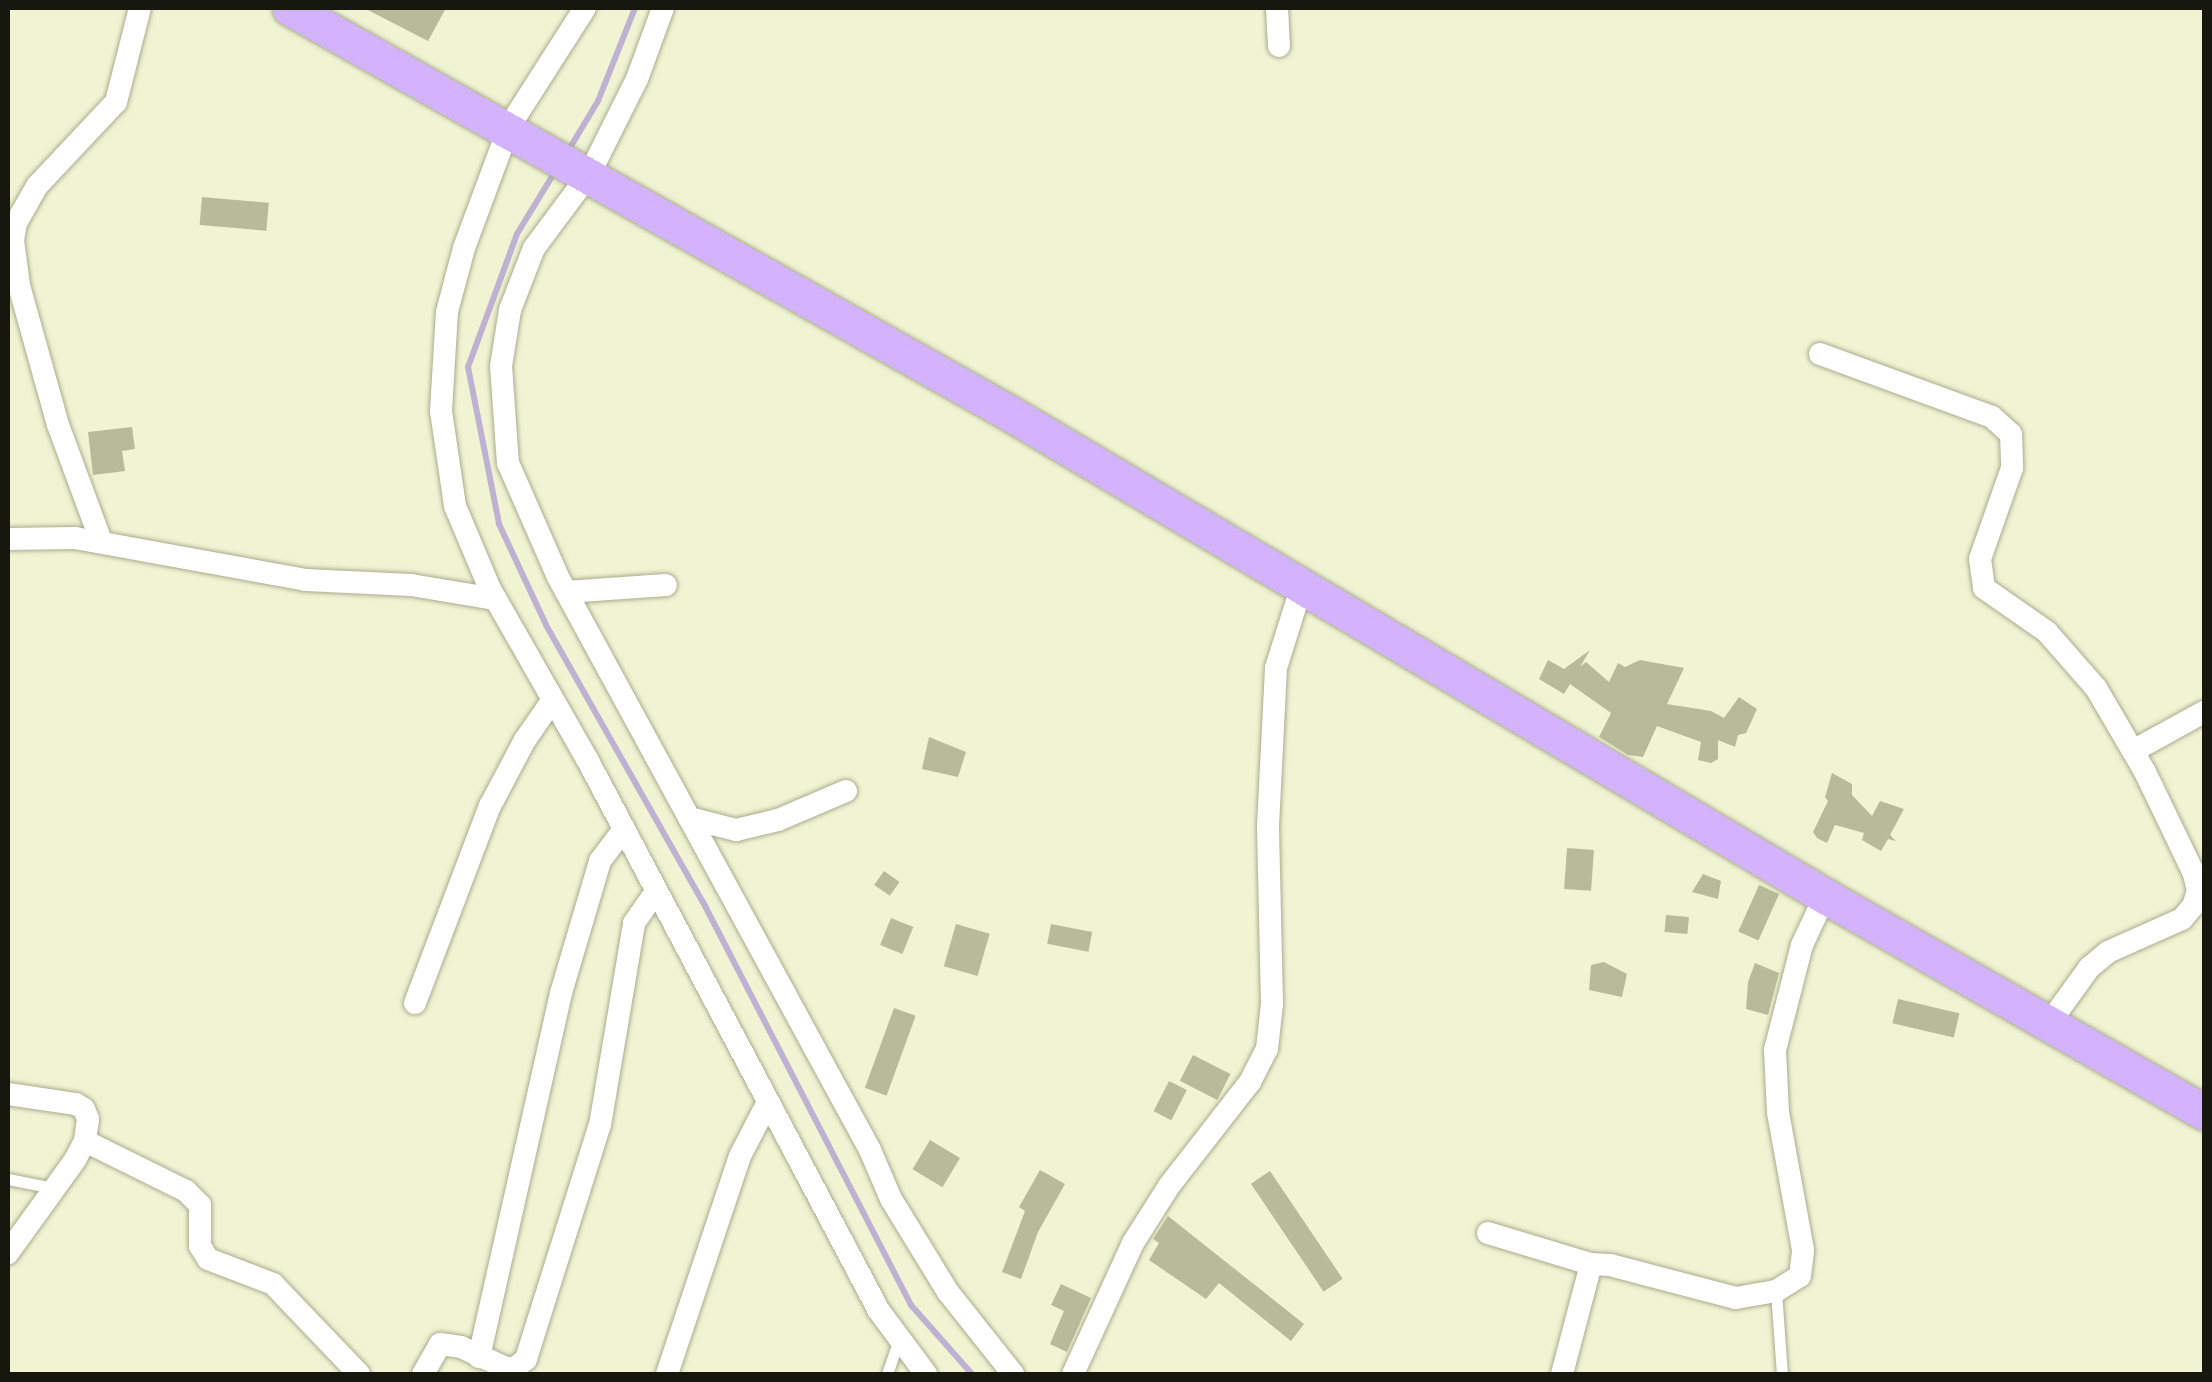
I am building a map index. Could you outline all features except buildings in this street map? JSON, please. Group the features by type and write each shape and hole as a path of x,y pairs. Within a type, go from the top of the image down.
{"main road":[{"path":"290,8 522,135 1302,585 1825,896 2204,1112"}],"street":[{"path":"101,541 58,425 20,284 13,240 16,222 37,186 116,102 140,8"},
{"path":"584,8 464,248 447,312 442,376 444,450 455,506 496,599 879,1311 926,1374"},
{"path":"663,8 637,79 579,168 524,267 510,310 501,366 508,463 566,592 870,1150 891,1199 948,1292 1013,1374"},
{"path":"1278,8 1279,46"},
{"path":"1820,354 1992,417 2012,434 2012,468 1980,559 1984,588 2068,650 2096,688 2133,751 2194,874 2198,890 2193,906 2182,919 2108,952 2090,968 2050,1022"},
{"path":"8,539 55,537 101,541 306,580 411,585 496,599"},
{"path":"566,592 666,585"},
{"path":"1072,1374 1133,1243 1169,1186 1250,1082 1267,1049 1272,1004 1268,826 1276,668 1302,585"},
{"path":"415,1003 490,806 524,740 552,701"},
{"path":"2133,751 2204,712"},
{"path":"689,818 736,830 778,820 846,792"},
{"path":"479,1357 561,993 600,861 623,831"},
{"path":"422,1374 440,1344 461,1347 515,1368 526,1359 600,1126 634,923 656,891"},
{"path":"1488,1233 1591,1264 1610,1265 1724,1296 1750,1298 1776,1291 1800,1276 1804,1264 1778,1112 1777,1034 1802,945 1825,896"},
{"path":"8,1094 84,1108 85,1141 8,1252"},
{"path":"667,1374 734,1174 768,1102"},
{"path":"85,1141 186,1191 200,1205 200,1246 208,1259 274,1284 360,1374"},
{"path":"1562,1374 1591,1264"}],"lane":[{"path":"8,1179 54,1188"},
{"path":"1776,1291 1782,1374"},
{"path":"887,1374 899,1340"}],"waterway":[{"path":"568,151 598,101 635,8"},
{"path":"556,170 517,234 468,367 499,524 546,625 703,902 911,1305 972,1374"}]}
